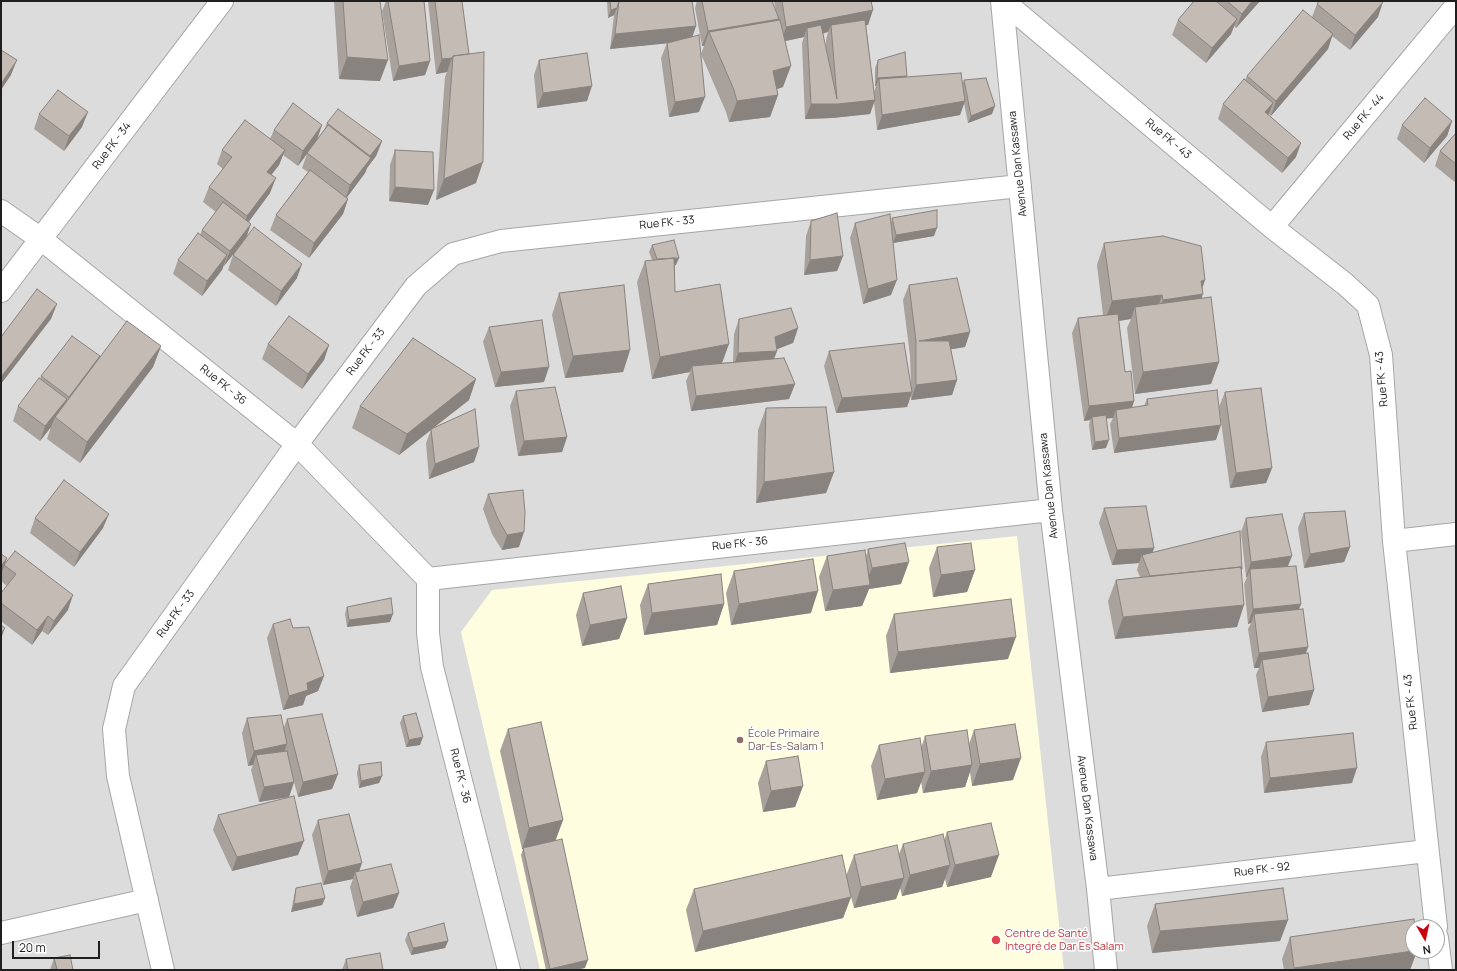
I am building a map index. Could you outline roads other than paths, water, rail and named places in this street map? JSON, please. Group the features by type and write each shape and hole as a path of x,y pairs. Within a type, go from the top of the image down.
{"street":[{"name":"Rue FK - 34","path":"1,291 222,1"},
{"name":"Avenue Dan Kassawa","path":"1003,1 1051,510 1098,889 1106,970"},
{"name":"Rue FK - 43","path":"1003,1 1272,227 1345,284 1368,306 1381,355 1394,542 1435,919"},
{"name":"Rue FK - 44","path":"1272,227 1456,6"},
{"name":"Rue FK - 33","path":"163,970 118,776 114,729 124,686 297,444 416,286 453,254 500,241 1020,186"},
{"name":"Rue FK - 36","path":"1,211 41,239 297,444 428,579 428,633 432,667 509,970"},
{"name":"Rue FK - 36","path":"428,579 1051,510"},
{"path":"1394,542 1456,534"},
{"name":"Rue FK - 92","path":"1098,889 1427,851"},
{"path":"1,933 147,900"},
{"path":"1440,959 1441,970"}],"place":[{"name":"École Primaire Dar-Es-Salam 1","path":"740,740"},
{"name":"Centre de Santé Integré de Dar Es Salam","path":"996,940"}]}
